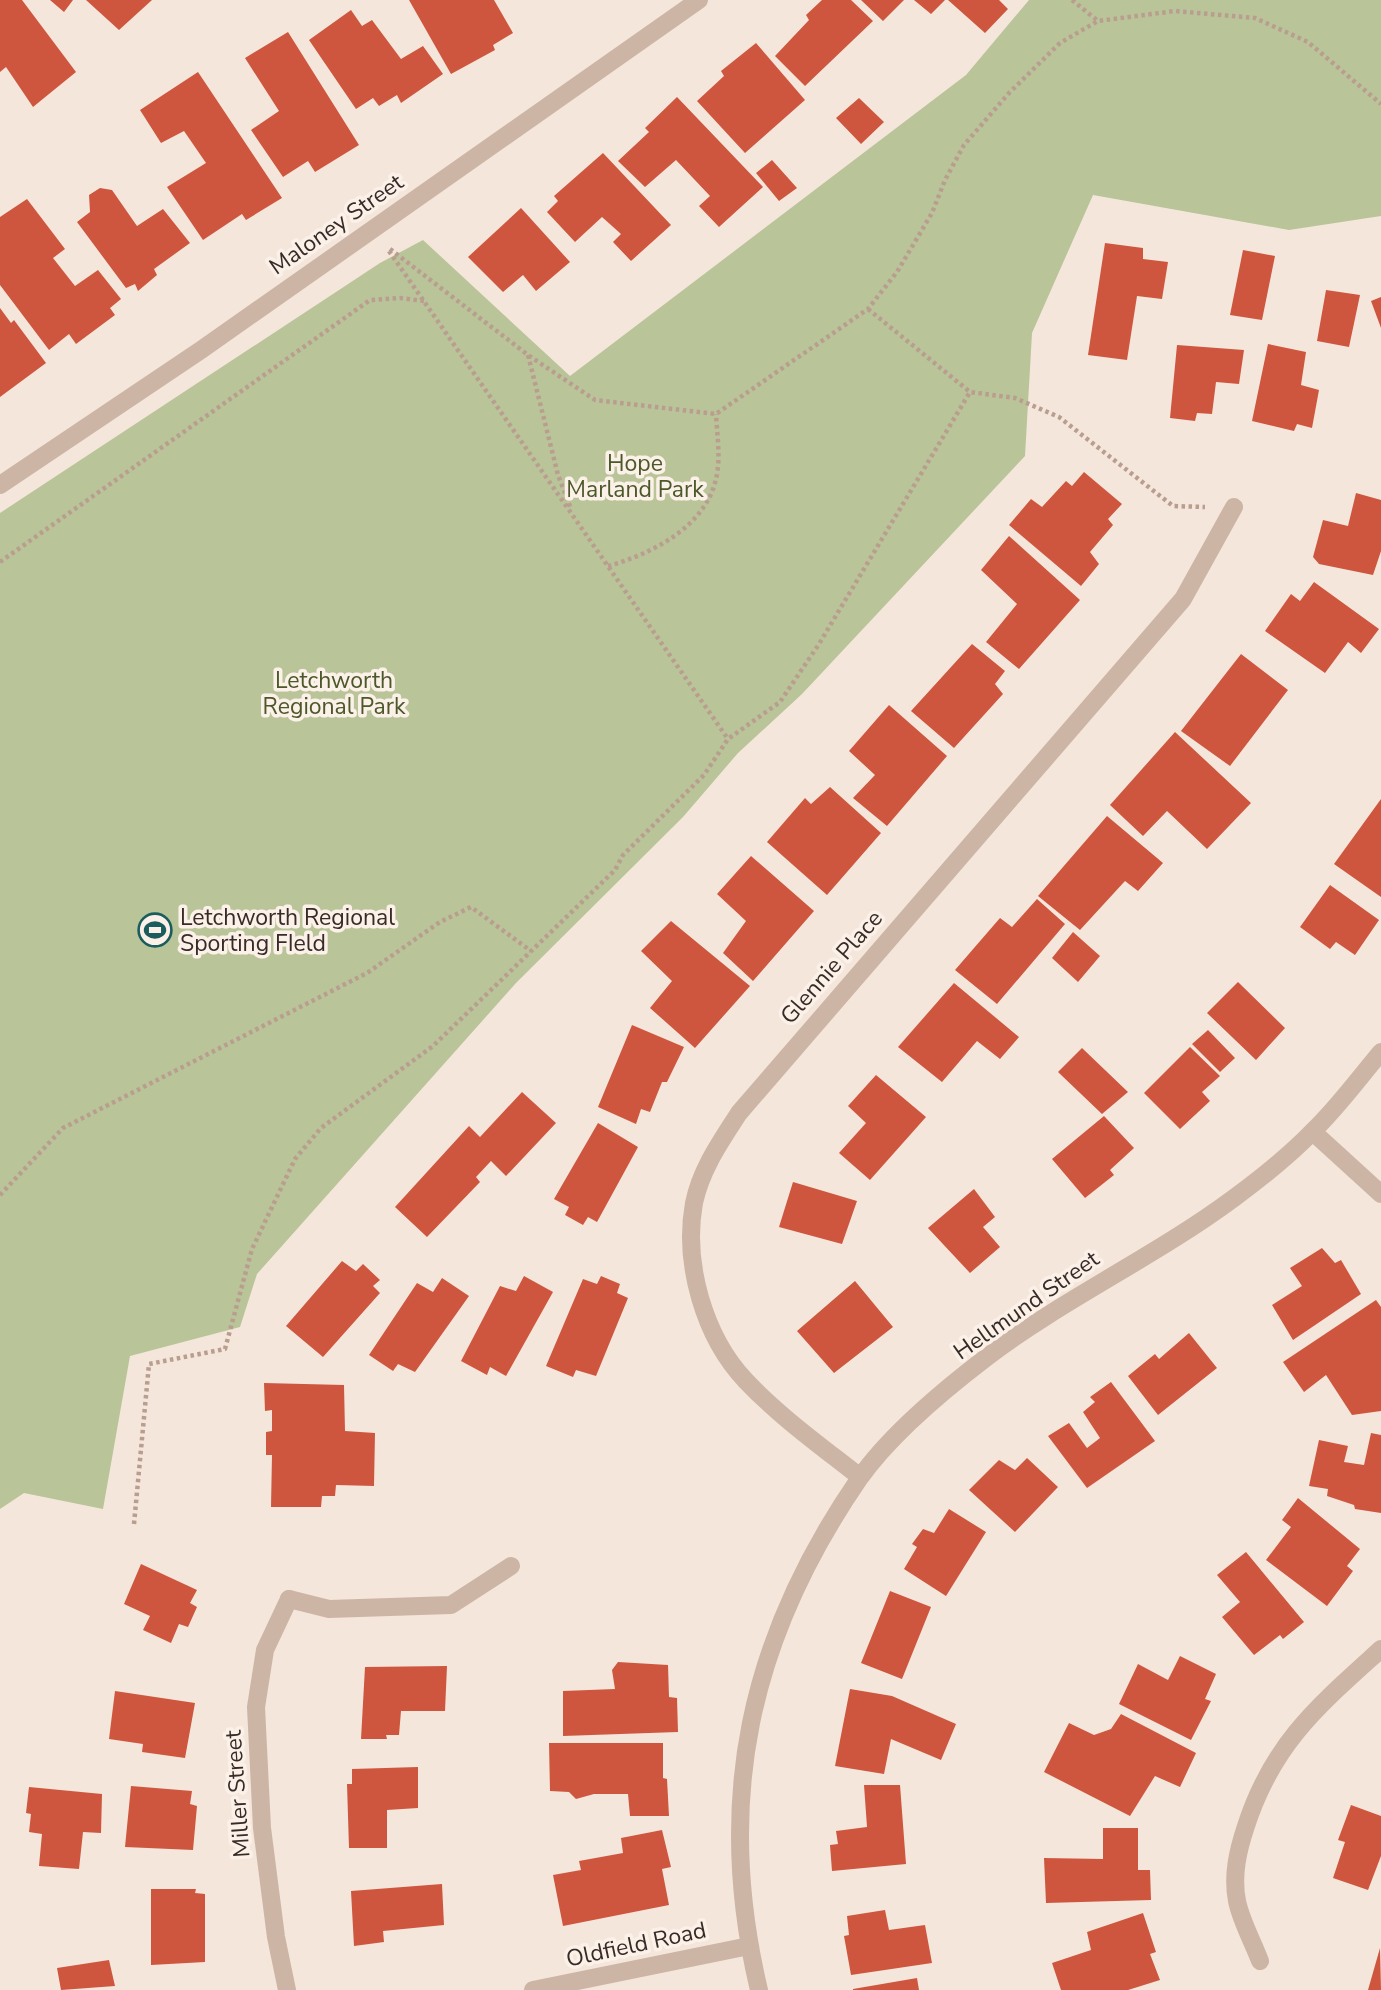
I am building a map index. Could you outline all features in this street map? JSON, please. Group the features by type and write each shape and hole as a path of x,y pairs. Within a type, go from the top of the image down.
{"street":[{"name":"Maloney Street","path":"0,485 201,350 699,0"},
{"name":"Glennie Place","path":"860,1477 746,1381 721,1347 703,1305 694,1269 692,1233 695,1202 711,1156 739,1113 1183,599 1234,507"},
{"name":"Hellmund Street","path":"760,1990 749,1945 739,1831 744,1750 764,1667 800,1577 860,1477 908,1426 987,1357 1233,1199 1313,1132 1381,1052"},
{"path":"1313,1132 1381,1194"},
{"name":"Miller Street","path":"287,1990 276,1937 262,1828 256,1707 265,1650 289,1599 329,1609 451,1605 511,1566"},
{"path":"1260,1961 1237,1902 1235,1869 1257,1791 1279,1752 1309,1715 1381,1649"},
{"name":"Oldfield Road","path":"533,1990 749,1945"}],"path":[{"path":"1072,0 1098,21"},
{"path":"728,739 386,246 425,273 528,355 595,400 716,414 868,309 897,272 932,213 945,180 964,145 1009,93 1060,43 1098,21 1175,11 1255,18 1308,42 1350,74 1381,104"},
{"path":"0,562 370,300 424,301"},
{"path":"868,309 970,392 1015,398 1059,417 1173,506 1234,507"},
{"path":"528,355 558,475 573,515"},
{"path":"134,1524 149,1364 225,1349 251,1250 295,1158 321,1128 433,1046 615,870 623,855 704,775 728,739 780,702 819,644 970,392"},
{"path":"608,566 633,560 676,536 706,506 717,477 716,414"},
{"path":"0,1195 63,1128 367,973 440,922 471,907 531,951"}],"green space":[{"name":"Letchworth Regional Park","path":"1029,0 1381,0 1381,216 1289,230 1093,195 1032,333 1025,456 802,694 738,753 683,817 516,983 257,1274 240,1327 130,1356 103,1509 24,1493 0,1509 0,513 380,263 423,240 570,376 966,75"}],"building":[{"path":"0,0 22,0 76,72 33,107 6,67 0,72"},
{"path":"50,0 73,0 64,12"},
{"path":"86,0 152,0 119,30"},
{"path":"409,0 494,0 513,33 493,45 495,50 451,74"},
{"path":"822,0 851,0 873,21 805,86 775,56 809,20 806,15"},
{"path":"861,0 904,0 883,21"},
{"path":"914,0 945,0 931,14"},
{"path":"948,0 999,0 1008,9 985,33"},
{"path":"351,10 362,26 372,20 401,59 423,46 443,74 401,103 397,95 379,106 373,98 356,109 309,40"},
{"path":"288,32 359,145 315,172 308,161 283,177 251,130 279,111 245,58"},
{"path":"756,43 805,100 745,153 697,101 724,76 721,71"},
{"path":"198,72 282,198 246,220 242,214 203,240 167,187 206,163 184,131 161,143 140,110"},
{"path":"677,97 763,187 719,227 699,206 710,196 676,160 645,187 618,161 649,132 645,128"},
{"path":"859,98 884,122 861,144 836,118"},
{"path":"603,153 671,225 631,261 613,242 621,234 602,217 575,242 547,212 558,201 554,196"},
{"path":"772,160 797,188 779,201 756,173"},
{"path":"100,188 112,190 137,226 163,209 190,243 154,269 157,275 138,291 135,284 126,288 77,222 90,212 89,195"},
{"path":"27,199 65,249 53,258 75,286 98,270 121,299 110,308 115,315 76,344 69,334 49,350 0,285 0,217"},
{"path":"521,208 570,262 536,291 523,275 503,292 468,257"},
{"path":"1105,243 1143,248 1143,259 1168,262 1162,299 1137,296 1127,360 1088,355"},
{"path":"1243,250 1275,256 1262,320 1230,315"},
{"path":"1326,290 1360,295 1349,347 1317,341"},
{"path":"1381,297 1381,328 1371,301"},
{"path":"0,308 11,323 14,320 46,363 0,397"},
{"path":"1268,344 1306,352 1301,385 1319,390 1312,428 1297,424 1294,431 1252,421"},
{"path":"1177,345 1244,350 1239,384 1216,382 1212,414 1197,413 1195,421 1170,418"},
{"path":"1084,472 1122,504 1108,519 1113,525 1090,552 1099,564 1081,586 1009,525 1031,499 1042,507 1066,481 1072,486"},
{"path":"1356,493 1381,500 1381,551 1373,575 1319,564 1313,557 1323,520 1348,526"},
{"path":"1009,536 1080,600 1019,669 986,642 1017,604 981,570"},
{"path":"1314,582 1379,629 1361,653 1348,642 1325,673 1265,631 1291,594 1300,601"},
{"path":"972,644 1005,671 995,684 1003,694 954,748 911,711"},
{"path":"1241,654 1288,690 1230,766 1181,731"},
{"path":"889,705 947,756 887,826 853,798 875,775 849,751"},
{"path":"1175,732 1251,803 1207,849 1167,811 1143,836 1110,805"},
{"path":"830,787 881,833 827,895 767,842 805,798 811,804"},
{"path":"1381,799 1381,897 1334,864"},
{"path":"1107,816 1163,863 1138,891 1125,881 1080,930 1038,896"},
{"path":"751,856 814,911 753,981 723,953 746,921 717,894"},
{"path":"1330,885 1379,920 1355,955 1336,942 1330,949 1300,927"},
{"path":"1037,899 1065,924 997,1004 955,970 1000,918 1012,927"},
{"path":"671,921 750,986 695,1048 650,1008 672,981 641,951"},
{"path":"1073,932 1100,956 1078,982 1052,958"},
{"path":"1238,982 1285,1028 1256,1060 1207,1013"},
{"path":"954,983 1019,1037 1000,1059 977,1041 942,1082 898,1047"},
{"path":"632,1025 684,1047 667,1082 662,1082 650,1112 641,1109 636,1124 598,1107"},
{"path":"1208,1030 1235,1058 1220,1072 1192,1044"},
{"path":"1190,1047 1220,1076 1202,1092 1210,1101 1180,1129 1144,1093"},
{"path":"1082,1048 1128,1092 1102,1114 1058,1072"},
{"path":"876,1075 926,1117 870,1180 839,1153 866,1123 848,1106"},
{"path":"522,1092 556,1123 506,1176 491,1161 476,1177 480,1182 427,1237 395,1207 469,1126 480,1137"},
{"path":"1104,1116 1134,1148 1110,1170 1114,1175 1085,1198 1052,1159"},
{"path":"598,1123 638,1147 597,1222 588,1217 583,1225 565,1215 569,1207 554,1199"},
{"path":"793,1182 857,1201 842,1244 779,1227"},
{"path":"974,1189 995,1217 983,1227 1000,1247 970,1273 928,1228"},
{"path":"1322,1248 1335,1263 1341,1260 1361,1294 1293,1340 1272,1305 1302,1286 1290,1268"},
{"path":"342,1261 356,1271 363,1264 380,1280 373,1286 380,1293 323,1357 286,1326"},
{"path":"524,1276 553,1292 506,1376 490,1367 487,1375 461,1361 500,1286 516,1291"},
{"path":"601,1276 620,1284 617,1293 628,1298 596,1376 576,1370 573,1377 546,1366 583,1279 597,1284"},
{"path":"442,1278 469,1296 415,1372 398,1364 393,1371 369,1355 417,1283 433,1292"},
{"path":"855,1281 893,1327 834,1373 797,1331"},
{"path":"1376,1300 1381,1307 1381,1411 1352,1415 1326,1375 1304,1392 1283,1362"},
{"path":"1189,1333 1217,1368 1158,1415 1128,1376 1155,1354 1159,1359"},
{"path":"1111,1382 1155,1441 1087,1488 1048,1436 1069,1423 1087,1448 1100,1438 1083,1412 1095,1402 1090,1397"},
{"path":"264,1383 344,1385 345,1431 375,1433 374,1486 336,1485 335,1496 322,1496 321,1507 271,1507 272,1455 266,1455 266,1432 272,1431 272,1410 265,1411"},
{"path":"1371,1433 1381,1435 1381,1513 1355,1509 1354,1505 1327,1496 1328,1489 1309,1486 1319,1440 1348,1446 1344,1462 1364,1465"},
{"path":"1027,1458 1058,1487 1015,1532 969,1490 999,1460 1015,1470"},
{"path":"1298,1498 1360,1549 1347,1566 1353,1571 1327,1606 1266,1560 1291,1527 1282,1520"},
{"path":"949,1509 986,1532 946,1596 904,1569 917,1547 912,1544 923,1529 934,1533"},
{"path":"1246,1552 1304,1622 1283,1639 1280,1635 1254,1655 1222,1617 1240,1602 1217,1575"},
{"path":"141,1564 197,1590 190,1603 197,1607 188,1627 179,1624 171,1643 143,1630 150,1616 124,1604"},
{"path":"890,1591 931,1607 902,1679 861,1663"},
{"path":"1180,1656 1216,1674 1205,1699 1211,1701 1191,1740 1119,1704 1138,1664 1168,1680"},
{"path":"618,1662 668,1665 669,1697 677,1698 678,1732 563,1736 563,1691 615,1689 612,1670"},
{"path":"447,1666 445,1711 401,1711 399,1735 386,1735 387,1739 361,1739 365,1667"},
{"path":"850,1689 892,1696 956,1724 941,1760 891,1739 884,1774 835,1766"},
{"path":"115,1691 195,1703 185,1758 142,1752 143,1744 109,1739"},
{"path":"1121,1714 1196,1753 1180,1787 1155,1776 1130,1816 1044,1772 1069,1723 1094,1735 1111,1729"},
{"path":"549,1743 663,1743 663,1778 667,1779 669,1816 630,1816 628,1794 594,1794 576,1799 569,1792 550,1791"},
{"path":"418,1767 418,1808 387,1810 387,1848 349,1848 347,1784 352,1784 352,1769"},
{"path":"864,1785 900,1785 906,1864 832,1871 830,1845 838,1844 836,1831 867,1827"},
{"path":"131,1786 192,1791 190,1804 197,1806 193,1850 125,1847"},
{"path":"29,1787 102,1794 101,1833 83,1832 79,1869 39,1866 42,1834 29,1832 31,1814 26,1813"},
{"path":"1351,1805 1381,1816 1381,1856 1368,1890 1333,1878 1345,1842 1338,1840"},
{"path":"1103,1828 1138,1828 1138,1870 1150,1870 1151,1900 1046,1903 1044,1858 1103,1859"},
{"path":"662,1830 671,1867 662,1869 669,1905 563,1926 553,1875 581,1870 579,1861 623,1853 621,1838"},
{"path":"442,1884 444,1925 383,1931 384,1942 354,1946 351,1891"},
{"path":"151,1889 196,1889 195,1893 205,1894 205,1962 151,1965"},
{"path":"885,1910 889,1930 925,1925 932,1963 851,1975 844,1936 849,1935 847,1916"},
{"path":"1143,1913 1156,1952 1150,1954 1160,1980 1128,1990 1061,1990 1052,1963 1091,1950 1087,1932"},
{"path":"1380,1948 1381,1990 1368,1990"},
{"path":"109,1960 115,1986 61,1990 57,1968"},
{"path":"917,1978 919,1990 853,1990 853,1989"}],"place":[{"name":"Letchworth Regional Sporting FIeld","path":"155,930"}],"park label":[{"name":"Hope Marland Park","path":"635,476"}]}
